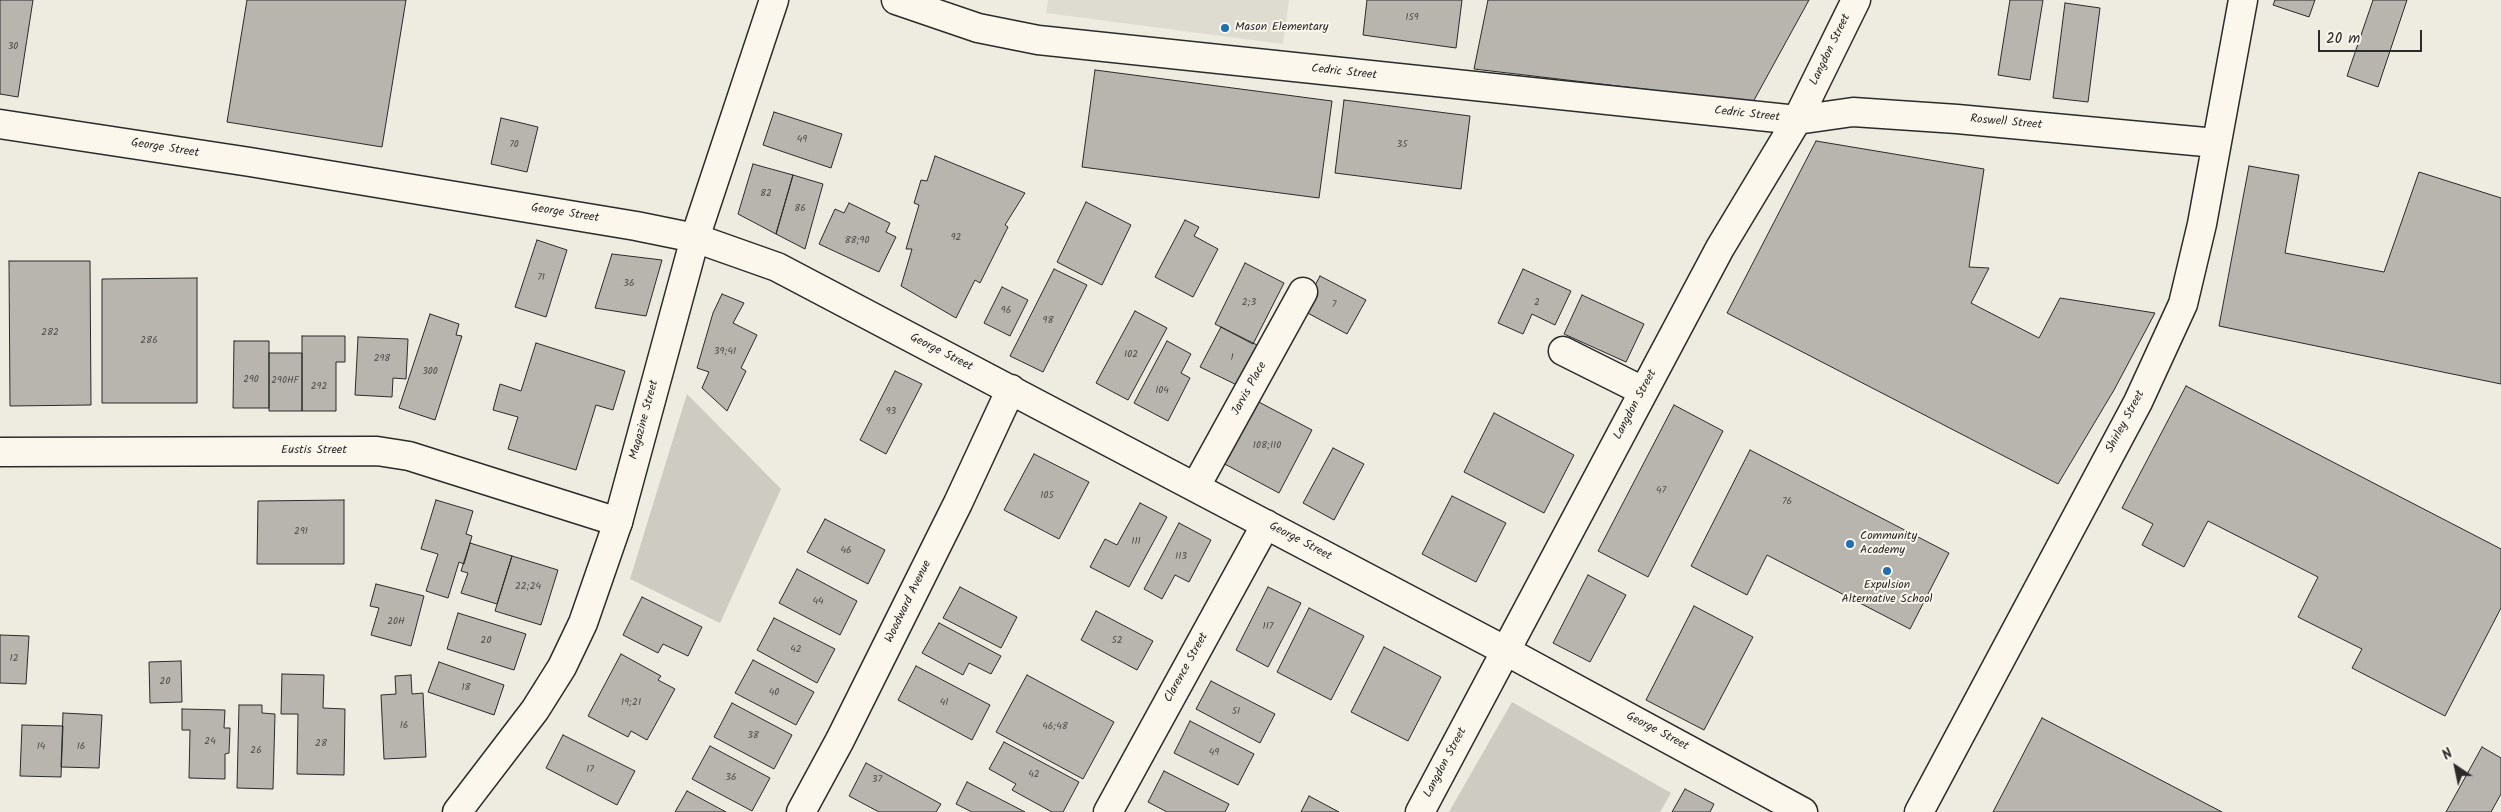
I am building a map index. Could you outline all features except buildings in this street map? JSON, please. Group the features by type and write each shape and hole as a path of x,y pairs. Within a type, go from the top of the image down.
{"street":[{"name":"Magazine Street","path":"457,812 530,717 562,666 583,623 618,522 695,238 774,0"},
{"name":"Cedric Street","path":"896,0 978,28 1038,40 1797,120"},
{"name":"Langdon Street","path":"1420,812 1720,248 1797,120 1856,0"},
{"name":"Shirley Street","path":"1919,812 2138,402 2176,322 2183,304 2202,224 2243,0"},
{"name":"Roswell Street","path":"1797,120 1854,112 1956,119 2216,143"},
{"name":"George Street","path":"0,124 250,162 636,226 695,238 777,267 1196,486 1803,812"},
{"name":"Jarvis Place","path":"1196,486 1303,292"},
{"path":"1563,351 1643,391"},
{"name":"Woodward Avenue","path":"801,812 853,714 958,503 1011,389"},
{"name":"Eustis Street","path":"0,452 377,451 408,456 618,522"},
{"name":"Clarence Street","path":"1108,812 1266,524"}],"shaded area":[{"name":"Mason Elementary","path":"1048,0 1289,0 1283,44 1046,13"},
{"path":"687,394 781,489 720,623 630,579"},
{"path":"1512,702 1671,793 1660,812 1449,812"}],"place":[{"name":"Mason Elementary","path":"1225,28"},
{"name":"Community Academy","path":"1850,544"},
{"name":"Expulsion Alternative School","path":"1887,571"}]}
